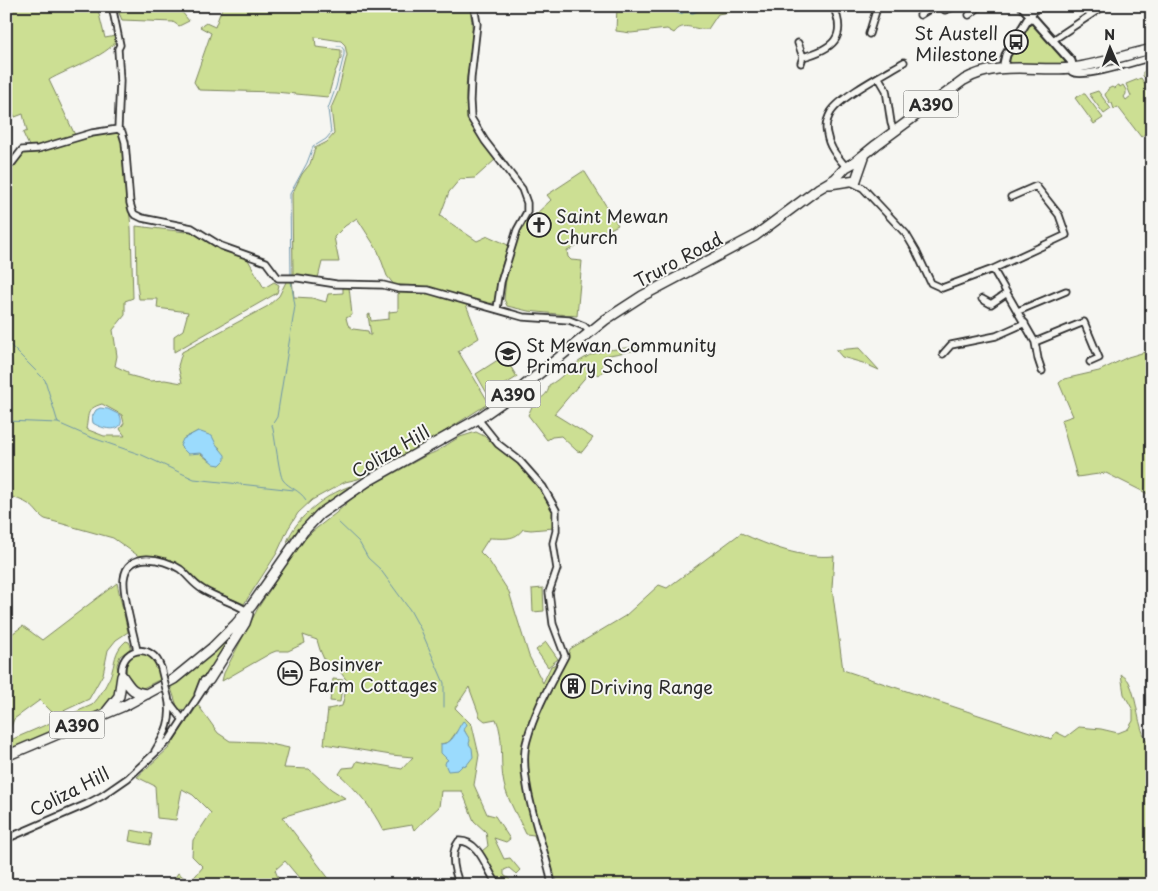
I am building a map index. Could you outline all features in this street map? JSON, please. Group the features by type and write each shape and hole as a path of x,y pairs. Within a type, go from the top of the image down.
{"highway":[{"name":"A390","path":"1072,68 1113,63 1152,49"},
{"name":"Truro Road","path":"478,419 514,394 621,309 649,291 756,236 818,189 828,184 846,168 964,80 986,70 1003,68 1072,68"},
{"path":"859,174 856,167 846,168 844,178 849,182 856,180 859,174 866,153"},
{"name":"Truro Road","path":"828,184 849,182"},
{"name":"Coliza Hill","path":"247,611 303,532 320,514 368,481 478,419"},
{"name":"A390","path":"6,756 147,694 174,679 223,638 247,611"},
{"path":"210,680 245,623 247,611"},
{"path":"122,676 131,690 147,694"},
{"path":"103,714 118,700 122,676"}],"main road":[{"path":"1022,6 1071,61 1072,68"},
{"path":"1003,68 1006,55 1036,6"}],"street":[{"path":"112,6 120,45 118,49 120,81 118,129"},
{"path":"474,6 477,24 470,78 471,118 522,189 527,203 527,212 517,230 501,282 497,310"},
{"path":"798,43 802,60 820,52 836,40 839,25 833,6"},
{"path":"869,34 876,6"},
{"path":"920,15 936,6"},
{"path":"941,6 944,10 957,6"},
{"path":"969,15 980,6"},
{"path":"1053,40 1104,6"},
{"path":"1113,63 1152,56"},
{"path":"846,168 830,146 827,134 827,120 841,102 904,62"},
{"path":"879,78 886,90 890,123 894,132"},
{"path":"6,162 12,164 22,150 38,149 92,133 113,128 118,129 122,132 125,142 130,203 134,214 153,221 192,228 220,246 266,262 278,278 428,290 523,317 569,320 584,326 590,332"},
{"path":"859,174 863,188"},
{"path":"849,182 863,188 906,234 931,283 942,288 993,270 1066,235 1059,215 1036,186 1011,196"},
{"path":"993,270 1035,342 1042,371"},
{"path":"1018,311 1066,291"},
{"path":"982,299 991,304 1007,293"},
{"path":"943,354 951,345 996,336 1025,322"},
{"path":"1035,342 1084,322 1099,358 1090,362"},
{"path":"478,419 498,444 520,461 543,487 556,510 556,531 553,543 557,569 549,592 553,624 565,656 538,709 526,741 524,776 552,885"},
{"path":"137,651 124,581 128,568 139,559 152,558 177,567 202,589 237,604 247,611"},
{"path":"122,676 121,666 124,659 130,654 137,651 148,652 157,658 171,714 166,731 155,753"},
{"name":"Coliza Hill","path":"6,838 68,813 102,796 134,773 170,739 198,696 203,681 206,679 210,680"},
{"path":"171,714 183,720"},
{"path":"460,885 453,864 456,845 459,841 463,841 480,854 490,875 498,885"}],"green space":[{"path":"6,6 97,6 105,38 116,36 117,40 104,52 49,80 75,135 40,147 30,148 23,133 27,131 23,114 15,117 8,103 6,103"},
{"path":"116,6 177,6 182,9 182,12 189,21 179,26 173,22 122,20"},
{"path":"219,6 469,6 472,20 472,35 466,92 467,107 470,121 475,131 496,159 475,178 460,179 449,192 440,216 477,241 488,236 508,245 497,282 494,303 472,301 426,287 395,286 387,276 378,251 357,218 334,237 339,262 322,262 318,278 293,275 292,194 302,174 310,164 315,148 327,142 334,134 331,108 338,92 347,55 345,45 341,41 315,37 316,47 341,50 341,58 328,97 275,92 199,90 194,82 211,33 200,27 206,23 215,27 222,8"},
{"path":"617,6 676,6 675,8 688,12 716,6 759,6 718,14 708,29 682,27 674,33 667,29 631,33 616,31"},
{"path":"1031,24 1065,59 1064,64 1013,65 1007,58 1027,26"},
{"path":"1148,69 1149,72 1152,71 1152,129 1141,137 1118,107 1114,109 1112,103 1110,103 1105,95 1108,89 1112,87 1115,89 1116,86 1119,85 1120,87 1123,85 1126,90 1124,97 1126,100 1131,96 1126,84 1141,78 1145,84 1149,81 1143,76 1143,72"},
{"path":"1098,91 1111,109 1104,114 1089,94"},
{"path":"1085,94 1103,118 1094,124 1075,98"},
{"path":"115,131 120,133 131,228 133,298 125,301 125,315 113,330 117,356 115,366 128,372 128,375 150,381 165,380 182,383 178,366 182,352 268,306 279,296 287,280 292,280 294,297 312,298 326,302 328,294 343,293 343,286 349,287 352,315 346,318 348,325 353,329 368,331 369,335 371,335 368,315 370,314 371,321 389,319 389,312 398,311 398,290 421,291 465,302 479,338 458,351 489,403 422,446 358,479 345,482 312,500 298,513 277,553 244,604 205,587 182,568 154,557 140,557 113,538 45,519 27,503 6,495 6,165 15,166 23,153","holes":["102,404 122,415 124,423 120,429 125,436 104,436 86,429 90,410","198,431 220,448 220,465 207,459 183,439"]},
{"path":"582,172 585,172 618,225 567,251 568,257 571,260 582,261 577,316 528,311 507,306 504,299 506,279 513,250 526,220 535,215 551,200 547,195"},
{"path":"136,226 186,232 187,229 231,252 247,258 264,288 274,282 279,285 277,293 174,352 174,336 183,330 188,312 157,308 158,299 139,299"},
{"path":"644,346 648,348 604,356 602,368 604,371 598,375 594,372 589,373 554,414 593,438 582,452 577,451 561,436 552,437 547,440 528,415 533,405 548,392 549,385 589,355 604,351"},
{"path":"859,348 879,370 842,357 836,350"},
{"path":"1152,350 1152,496 1106,473 1077,477 1061,420 1073,416 1059,383 1064,379 1099,371 1128,357"},
{"path":"504,356 517,377 488,395 476,374"},
{"path":"476,432 484,436 519,465 541,488 553,511 554,528 523,529 512,537 489,538 480,552 489,561 509,592 529,656 543,683 551,666 567,660 570,649 625,616 659,585 667,588 741,533 774,547 810,556 834,556 832,588 843,670 1051,739 1056,732 1066,737 1079,727 1118,733 1128,729 1133,721 1133,710 1124,694 1121,674 1127,679 1132,689 1144,737 1148,743 1152,742 1152,878 1149,880 1152,885 560,885 541,856 534,835 526,834 508,796 504,784 500,734 496,719 485,721 480,717 469,687 455,708 472,725 479,755 474,785 487,814 495,816 510,839 506,842 494,838 504,859 510,858 520,870 516,874 509,868 504,870 504,875 510,880 512,885 501,885 492,873 482,851 488,846 486,832 474,821 462,791 441,791 439,807 414,830 412,825 383,830 364,800 339,774 343,768 354,767 357,761 402,769 413,757 324,744 328,709 342,706 348,682 335,665 327,666 317,640 303,635 305,643 288,651 271,653 222,681 224,673 258,608 298,546 313,531 358,493 427,455 440,450 460,437","holes":["464,730 472,753 449,760 441,744 449,742 457,731"]},
{"path":"350,486 314,513 287,542 297,524 312,508 331,495"},
{"path":"117,583 128,632 116,640 108,650 103,674 89,699 55,715 40,700 14,719 6,735 6,638 23,626 42,640"},
{"path":"543,588 544,611 533,612 532,589"},
{"path":"243,621 210,673 206,674 186,710 178,709 170,685"},
{"path":"126,641 131,646 129,650 120,656 117,665 120,684 109,707 6,752 6,742 92,705 110,677 117,653"},
{"path":"546,642 558,659 548,667 536,650"},
{"path":"140,653 149,654 155,659 158,665 154,667 158,670 161,679 141,689 134,686 126,671 126,663 129,659"},
{"path":"333,679 343,680 340,702 330,701"},
{"path":"198,705 218,733 230,741 261,742 289,748 284,768 309,769 331,789 345,798 282,817 330,880 331,885 305,885 285,861 275,870 281,885 179,885 174,879 178,873 190,882 203,867 192,856 193,840 211,813 193,795 182,789 176,820 157,818 155,786 137,777 169,748"},
{"path":"131,830 152,834 150,845 129,841"}],"water":[{"path":"676,6 716,6 693,13 685,12 680,14 675,12"},
{"path":"100,408 108,409 120,415 121,421 117,428 108,429 93,423 92,417 96,410"},
{"path":"198,431 212,436 225,455 225,460 220,465 214,464 201,453 188,454 180,446 183,439"},
{"path":"463,721 467,724 464,730 470,740 469,744 472,748 473,757 466,766 463,765 458,770 448,771 445,764 448,760 441,753 441,744 452,739"}],"waterway":[{"path":"291,275 290,194 307,163 313,147 326,139 331,133 328,109 344,55 344,50 341,46 337,46"},
{"path":"291,281 295,306 277,417 272,425 283,480 306,500"},
{"path":"6,341 45,380 58,423 90,437 142,455 194,479 294,490"},
{"path":"6,421 58,423"},
{"path":"338,522 359,542 368,558 380,569 410,610 421,630 444,683 444,707"}],"place":[{"name":"St Austell Milestone","path":"1016,42"},
{"name":"Saint Mewan Church","path":"539,225"},
{"name":"St Mewan Community Primary School","path":"508,354"},
{"name":"Bosinver Farm Cottages","path":"290,673"},
{"name":"Driving Range","path":"573,686"}]}
